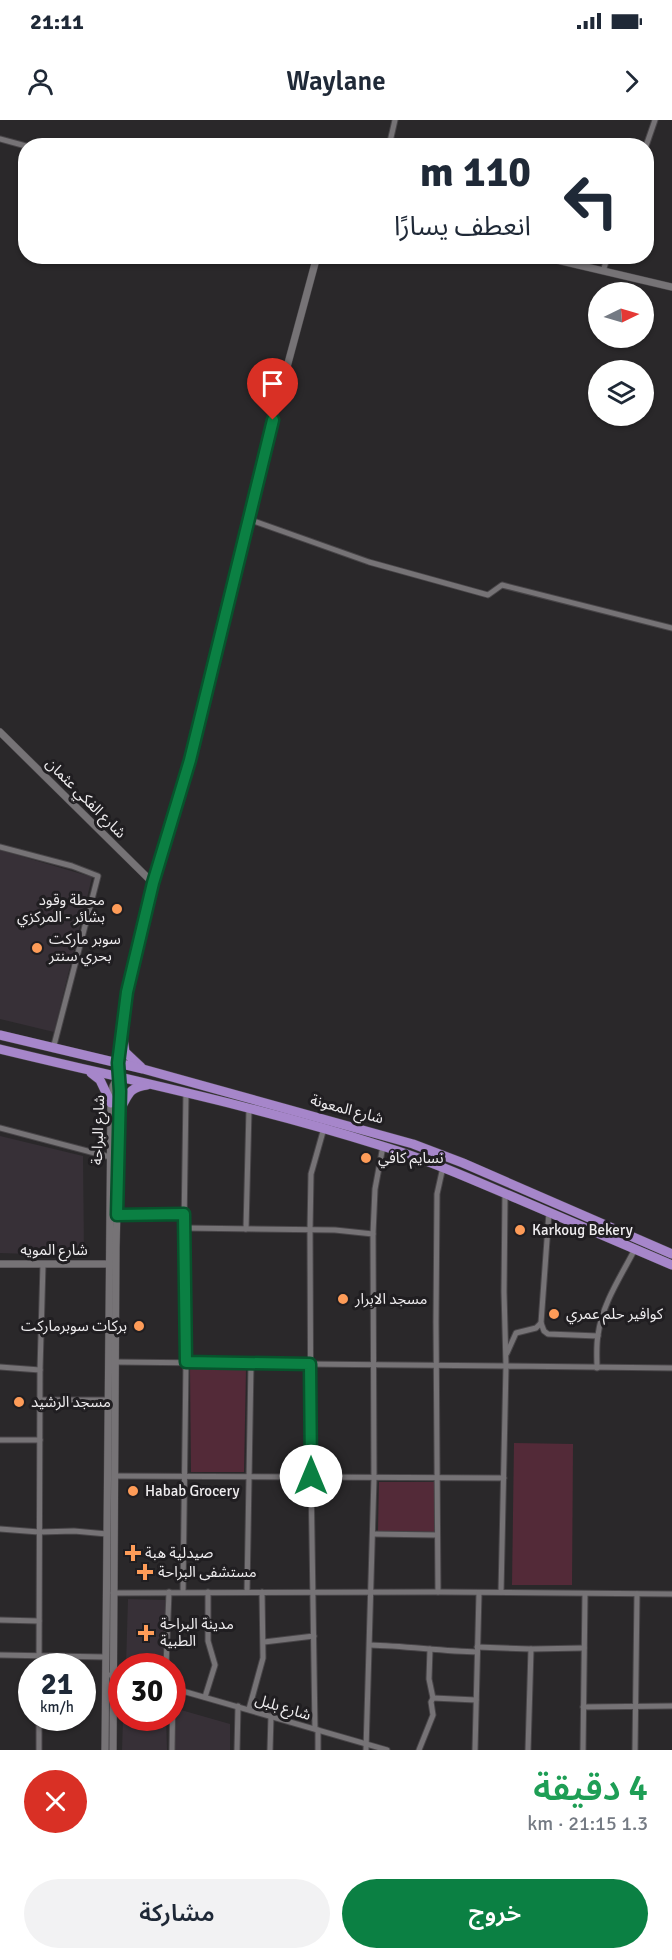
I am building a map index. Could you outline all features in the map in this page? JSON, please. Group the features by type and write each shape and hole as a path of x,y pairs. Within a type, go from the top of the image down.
{"highway":[{"path":"121,1025 125,1052 143,1069"},
{"name":"شارع المعونة","path":"0,1035 143,1069 413,1144 463,1163 672,1254"},
{"name":"شارع المعونة","path":"0,1049 117,1078 155,1084 324,1128 383,1146 443,1167 672,1265"},
{"path":"86,1070 100,1080 111,1102"},
{"path":"118,1112 134,1088 155,1084"}],"street":[{"path":"390,138 395,120"},
{"path":"649,138 655,120"},
{"path":"0,139 18,144"},
{"path":"117,1078 121,1025 127,992 153,883 190,760 248,519 315,264"},
{"path":"574,264 672,287"},
{"path":"603,271 605,264"},
{"path":"248,519 369,562 488,595 502,585 672,628"},
{"name":"شارع الفكي عثمان","path":"0,732 153,883"},
{"path":"0,847 72,866 98,876 53,1048"},
{"name":"شارع البراحة","path":"108,1670 105,1657 110,1157 111,1102 113,1086 117,1078"},
{"name":"شارع البراحة","path":"110,1653 113,1593 120,1091 117,1078"},
{"path":"183,1592 186,1092"},
{"path":"246,1229 249,1109"},
{"path":"0,1128 110,1157"},
{"path":"318,1750 311,1476 310,1230 311,1174 324,1128"},
{"path":"366,1747 374,1478 373,1234 375,1189 383,1146"},
{"path":"438,1592 437,1204 443,1167"},
{"path":"501,1593 506,1366 504,1292 506,1194"},
{"path":"549,1212 541,1323 544,1331 548,1334 598,1336"},
{"path":"117,1215 184,1214"},
{"path":"184,1228 335,1230 373,1234"},
{"path":"597,1368 598,1336 609,1298 635,1249"},
{"name":"شارع المويه","path":"0,1264 109,1264"},
{"path":"39,1653 40,1370 43,1264"},
{"path":"506,1354 516,1333 536,1328 541,1323"},
{"path":"115,1362 672,1368"},
{"path":"247,1592 251,1364"},
{"path":"0,1367 40,1370"},
{"path":"40,1400 108,1400"},
{"path":"0,1440 40,1440"},
{"path":"115,1476 504,1478"},
{"path":"0,1529 107,1534"},
{"path":"373,1534 437,1535"},
{"path":"167,1653 169,1592"},
{"path":"205,1697 215,1665 208,1635 208,1592"},
{"path":"249,1709 263,1658 262,1592"},
{"path":"113,1593 672,1594"},
{"path":"475,1750 478,1593"},
{"path":"583,1750 585,1594"},
{"path":"635,1750 637,1594"},
{"path":"0,1620 39,1621"},
{"path":"264,1642 314,1636"},
{"path":"370,1645 430,1649 584,1648"},
{"path":"419,1750 433,1715 431,1702 433,1698 429,1679 430,1649"},
{"path":"528,1750 531,1649"},
{"path":"0,1655 18,1656"},
{"path":"96,1657 105,1657"},
{"name":"شارع بلبل","path":"186,1692 249,1709 366,1747 387,1750"},
{"name":"شارع البراحة","path":"105,1750 108,1694"},
{"path":"433,1698 476,1700"},
{"path":"237,1750 238,1706"},
{"path":"583,1707 672,1706"},
{"path":"270,1750 271,1716"},
{"path":"39,1731 39,1750"},
{"name":"شارع البراحة","path":"111,1731 112,1750"},
{"path":"172,1731 172,1750"}],"shaded area":[{"name":"سوبر ماركت بحري سنتر","path":"0,850 92,877 54,1032 0,1019"},
{"path":"0,1136 83,1156 84,1256 0,1253"},
{"path":"190,1366 246,1368 244,1472 191,1472"},
{"path":"514,1443 573,1444 572,1585 512,1585"},
{"path":"379,1482 435,1482 434,1532 378,1531"},
{"name":"مدينة البراحة الطبية","path":"128,1599 166,1600 165,1653 126,1653"},
{"path":"186,1711 230,1724 230,1750 175,1750 175,1731 186,1731"},
{"path":"123,1731 166,1731 167,1750 122,1750"}],"place":[{"name":"محطة وقود بشائر - المركزي","path":"117,909"},
{"name":"سوبر ماركت بحري سنتر","path":"37,948"},
{"name":"نسايم كافي","path":"366,1158"},
{"name":"Karkoug Bekery","path":"520,1230"},
{"name":"مسجد الابرار","path":"343,1299"},
{"name":"كوافير حلم عمري","path":"554,1314"},
{"name":"بركات سوبرماركت","path":"139,1326"},
{"name":"مسجد الرشيد","path":"19,1402"},
{"name":"Habab Grocery","path":"133,1491"},
{"name":"صيدلية هبة","path":"133,1553"},
{"name":"مستشفى البراحة","path":"145,1572"},
{"name":"مدينة البراحة الطبية","path":"146,1633"}],"route":[{"path":"273,420 190,760 153,883 127,992 121,1025 117,1078 120,1091 117,1215 184,1214 186,1362 310,1364 311,1476"}]}
